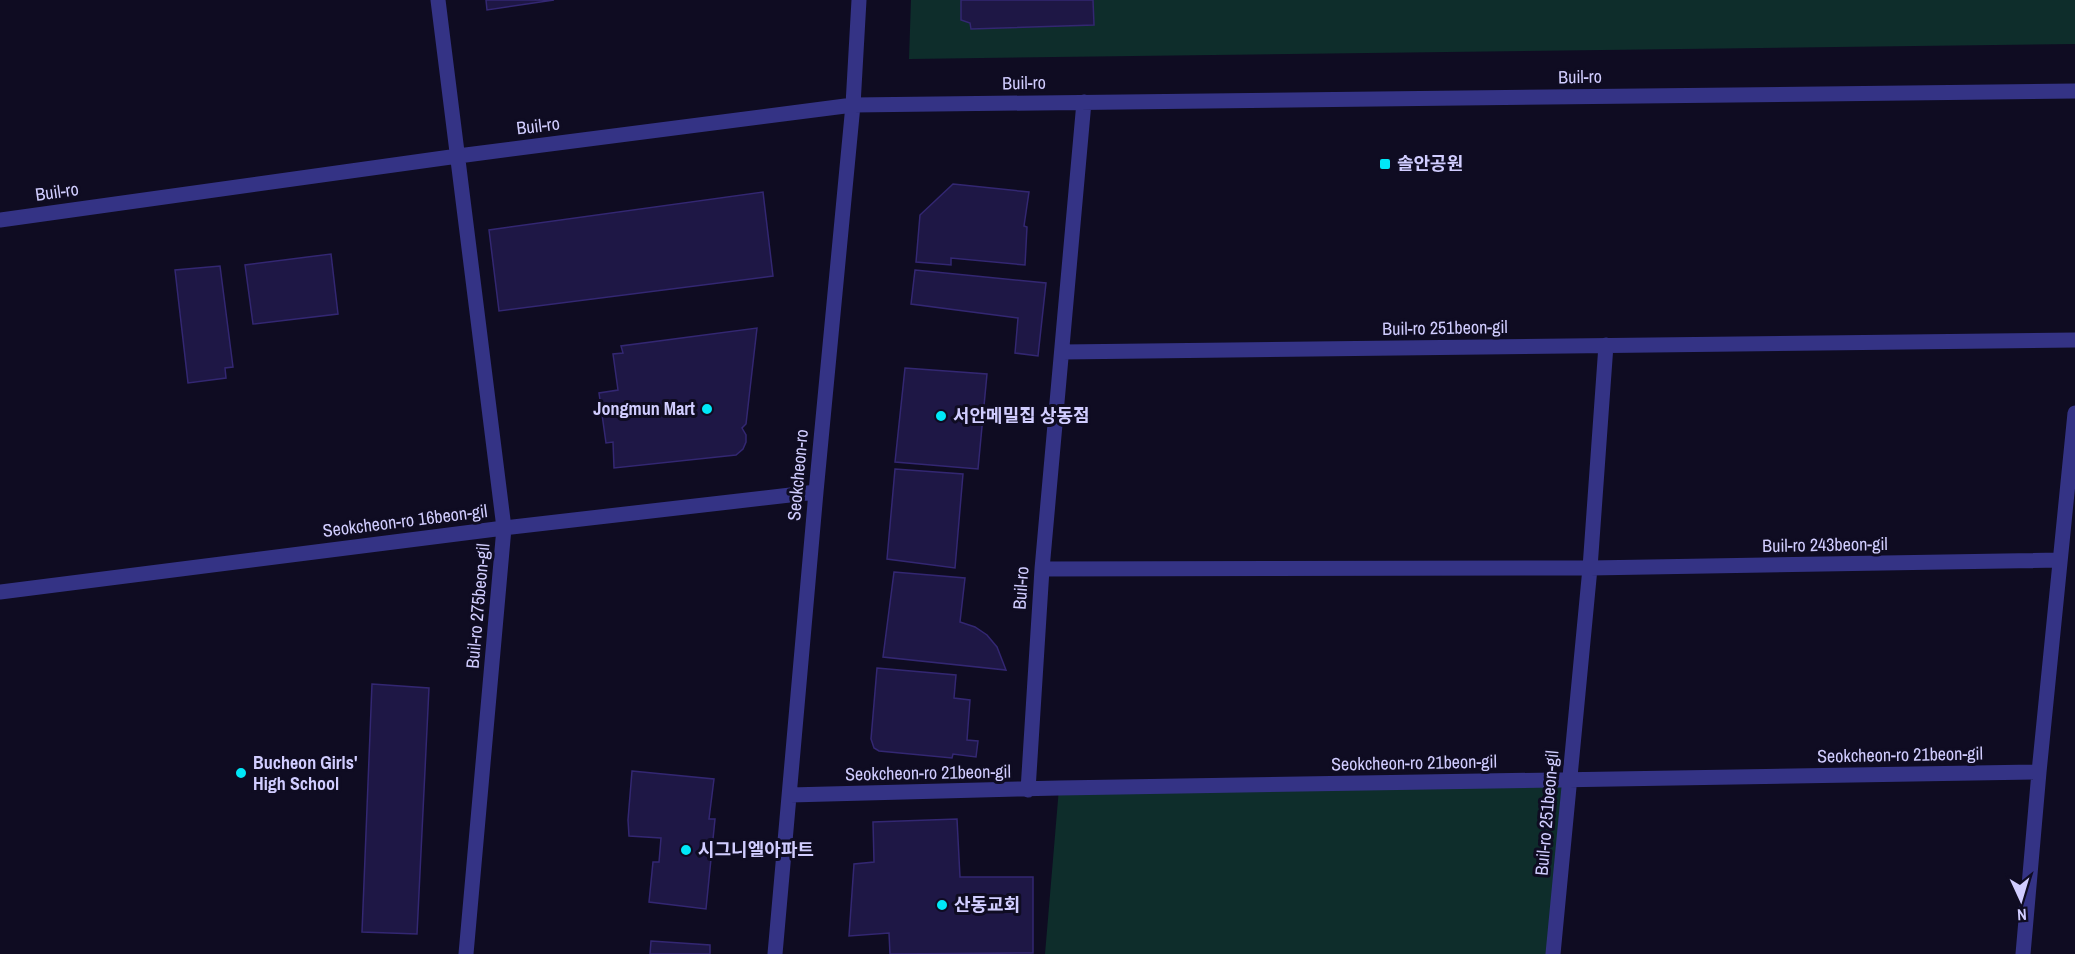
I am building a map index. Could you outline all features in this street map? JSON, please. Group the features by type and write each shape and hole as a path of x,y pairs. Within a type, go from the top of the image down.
{"street":[{"name":"Buil-ro 275beon-gil","path":"438,0 504,528 466,954"},
{"name":"Seokcheon-ro","path":"775,954 853,105 859,0"},
{"name":"Buil-ro","path":"0,220 458,156 853,105 2075,91"},
{"name":"Buil-ro","path":"1028,790 1041,569 1084,102"},
{"path":"1606,345 2075,340"},
{"name":"Buil-ro 251beon-gil","path":"1062,352 1606,345 1590,568 1553,954"},
{"path":"2024,954 2039,772 2075,413"},
{"name":"Seokcheon-ro 16beon-gil","path":"0,592 504,528 816,492"},
{"name":"Buil-ro 243beon-gil","path":"1590,568 2060,560"},
{"path":"1041,569 1590,568"},
{"name":"Seokcheon-ro 21beon-gil","path":"790,795 2039,772"}],"green space":[{"path":"911,0 2075,0 2075,44 909,59"},
{"path":"1569,780 1553,954 1045,954 1059,788"}],"building":[{"path":"486,0 554,0 487,10"},
{"path":"961,0 1093,0 1094,25 971,29 970,23 961,20"},
{"path":"953,184 1029,192 1024,226 1027,227 1025,265 951,258 951,265 916,262 920,215"},
{"path":"763,192 773,276 499,311 489,230"},
{"path":"331,254 338,314 253,324 245,265"},
{"path":"220,266 233,367 225,368 226,378 188,383 175,270"},
{"path":"915,270 1046,283 1038,356 1015,353 1018,318 911,304"},
{"path":"757,328 746,424 742,428 746,435 743,449 736,455 614,468 613,442 606,443 599,393 618,390 613,354 623,353 621,346"},
{"path":"905,368 987,374 978,469 895,462"},
{"path":"895,469 963,474 955,568 887,559"},
{"path":"894,572 965,578 960,622 975,627 987,635 997,647 1006,670 883,657"},
{"path":"877,668 956,675 954,698 970,700 967,740 978,741 976,757 953,754 952,758 879,751 874,748 871,739"},
{"path":"372,684 429,688 417,934 362,932"},
{"name":"시그니엘아파트","path":"632,771 714,779 709,819 715,819 706,909 649,902 653,862 659,862 661,838 629,836"},
{"name":"산동교회","path":"957,819 960,877 1033,877 1033,953 890,954 889,933 849,936 854,864 874,862 873,822"},
{"path":"651,941 710,945 710,954 650,954"}],"place":[{"name":"솔안공원","path":"1385,164"},
{"name":"Jongmun Mart","path":"707,409"},
{"name":"서안메밀집 상동점","path":"941,416"},
{"name":"Bucheon Girls' High School","path":"241,773"},
{"name":"시그니엘아파트","path":"686,850"},
{"name":"산동교회","path":"942,905"}]}
